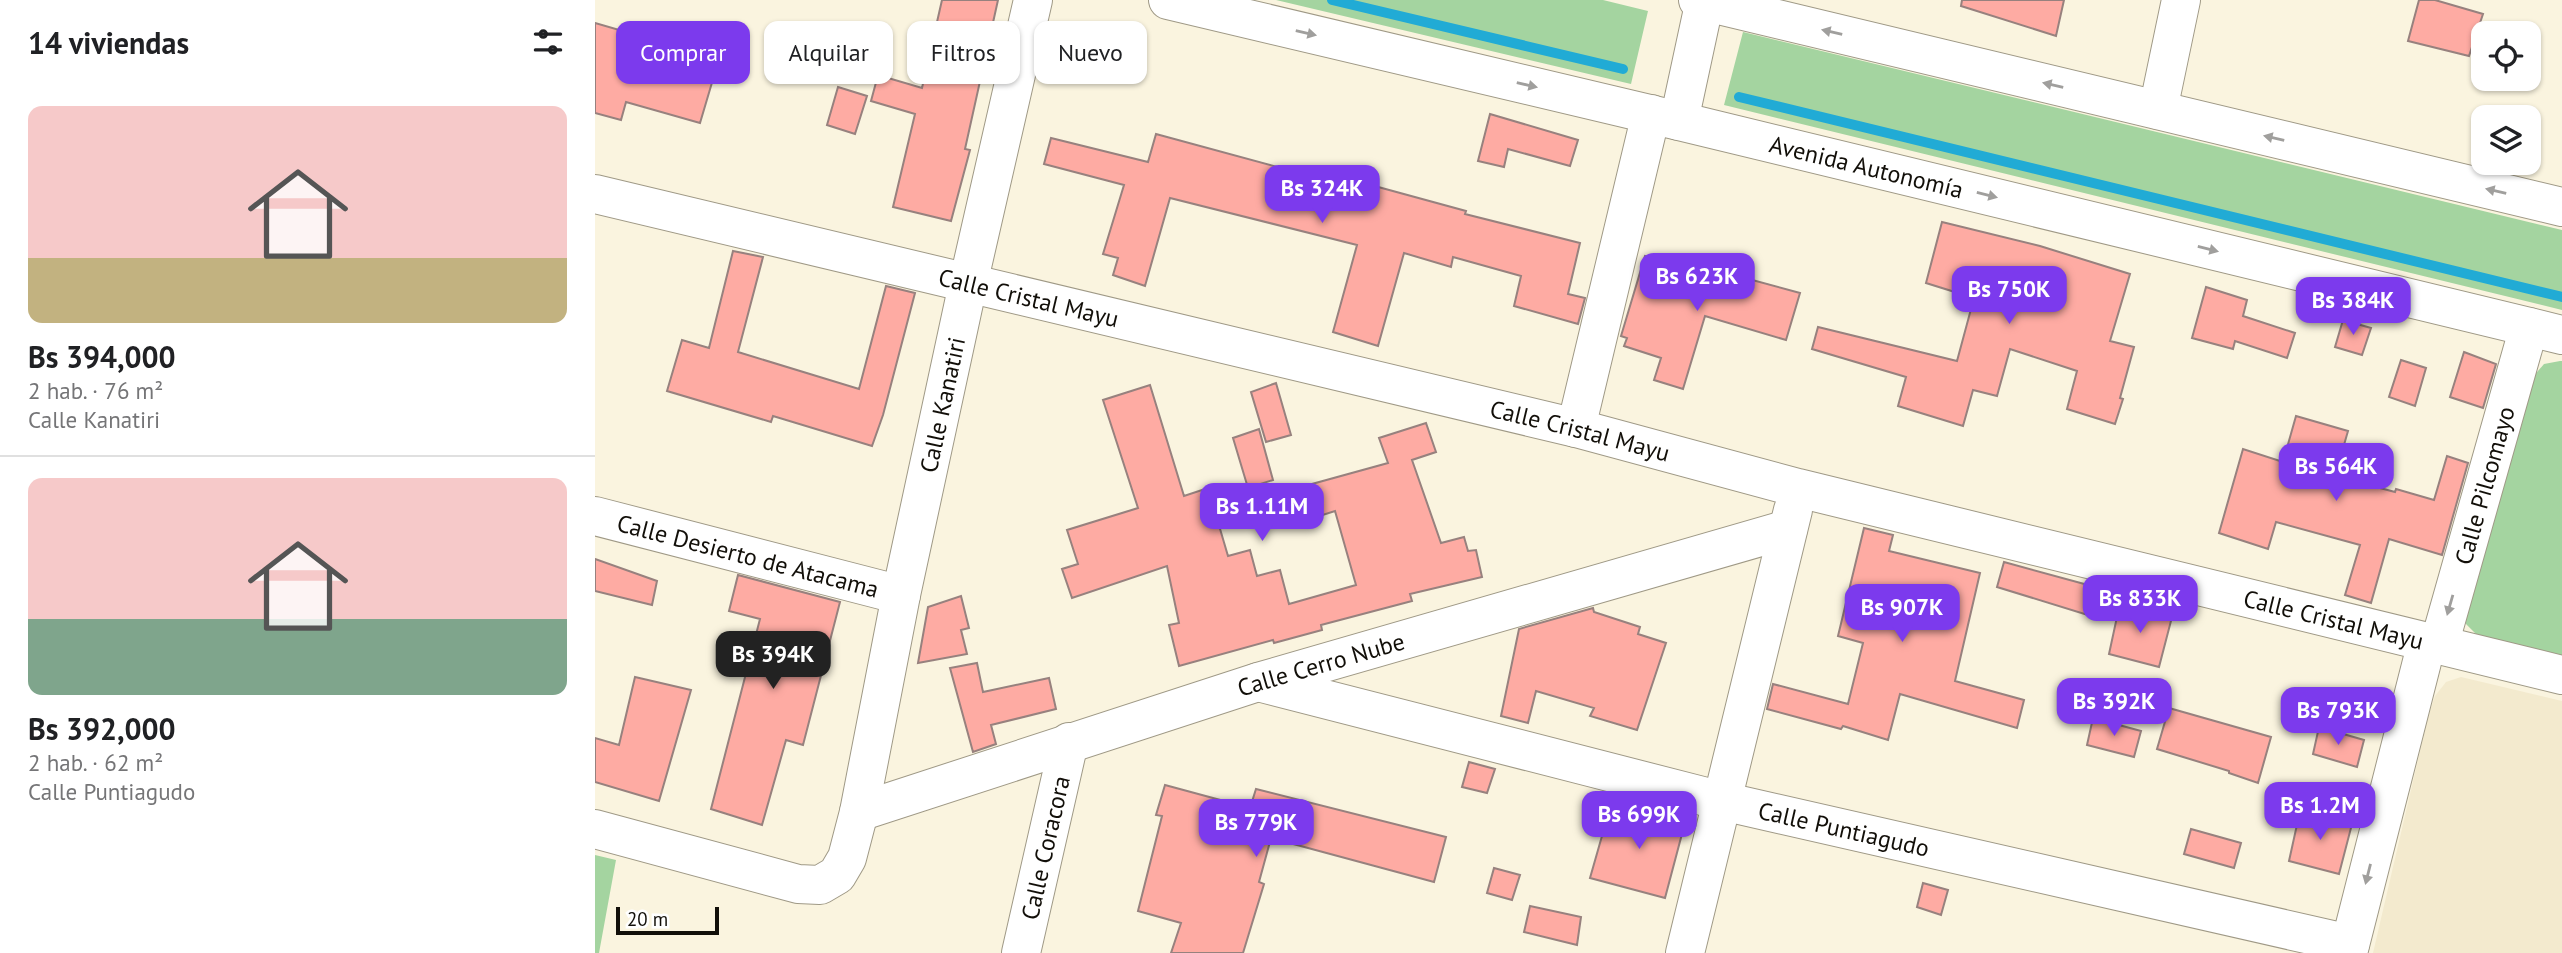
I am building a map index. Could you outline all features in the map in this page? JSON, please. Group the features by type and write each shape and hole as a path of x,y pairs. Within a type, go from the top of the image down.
{"street":[{"name":"Calle Kanatiri","path":"595,829 797,884 820,885 837,875 847,858 859,812 901,595 968,284 1034,0"},
{"name":"Avenida Autonomía","path":"1168,0 1665,117 2546,331"},
{"path":"2158,110 2181,0"},
{"path":"1576,428 1665,117 1702,1 2562,207"},
{"name":"Calle Cristal Mayu","path":"595,194 1576,428 1798,488 2562,675"},
{"name":"Calle Pilcomayo","path":"2349,949 2433,643 2546,331"},
{"path":"1685,953 1798,488"},
{"name":"Calle Desierto de Atacama","path":"595,516 901,595"},
{"name":"Calle Cerro Nube","path":"859,812 1258,682 1788,530"},
{"name":"Calle Puntiagudo","path":"1258,682 1722,801 2349,949"},
{"name":"Calle Coracora","path":"1032,951 1069,742"}],"shaded area":[{"path":"2461,677 2562,701 2562,953 2373,953 2428,717 2435,696 2446,682"}],"green space":[{"path":"1276,0 1603,0 1648,11 1631,84"},
{"path":"1743,32 2562,230 2562,310 1724,105"},
{"path":"2562,361 2562,660 2479,637 2466,624 2465,605 2532,378 2544,364"},
{"path":"595,855 616,860 599,953 595,953"}],"building":[{"path":"942,0 998,0 993,21 937,21"},
{"path":"1962,0 2064,0 2056,36 1961,6"},
{"path":"2419,0 2435,0 2483,14 2481,21 2471,21 2469,56 2408,41"},
{"path":"595,23 616,29 616,84 712,84 700,123 626,102 621,120 595,113"},
{"path":"893,79 922,88 923,84 979,84 965,149 970,150 951,221 893,207 915,114 871,101 876,84 893,84"},
{"path":"838,87 867,96 855,134 827,125"},
{"path":"1490,114 1578,140 1570,166 1508,149 1504,167 1478,161"},
{"path":"1156,134 1325,180 1327,173 1466,211 1465,214 1580,243 1568,294 1585,298 1578,324 1514,306 1521,276 1453,257 1451,267 1404,253 1378,346 1333,332 1357,245 1170,198 1145,286 1113,275 1118,258 1103,254 1124,185 1044,164 1051,138 1148,162"},
{"path":"1942,222 2040,246 2130,274 2110,341 2134,347 2115,424 2067,409 2077,371 2010,349 1997,396 1973,390 1963,426 1898,406 1906,377 1812,349 1818,327 1957,361 1974,298 1926,283"},
{"path":"733,251 763,257 738,352 859,389 886,286 915,293 883,415 872,446 773,416 771,422 667,391 682,340 709,348"},
{"path":"1645,256 1744,284 1745,278 1800,293 1786,340 1705,316 1683,389 1654,380 1661,358 1624,346 1627,338 1621,336"},
{"path":"2206,287 2247,300 2243,316 2295,333 2287,358 2235,341 2233,349 2192,338"},
{"path":"2343,320 2371,328 2362,355 2335,347"},
{"path":"2464,352 2496,364 2483,408 2450,397"},
{"path":"2401,360 2426,368 2415,406 2389,397"},
{"path":"1276,383 1291,435 1266,442 1251,392"},
{"path":"1150,385 1184,496 1208,488 1228,556 1250,550 1257,576 1280,570 1289,604 1356,585 1335,511 1310,519 1301,487 1388,463 1379,438 1426,423 1436,452 1412,460 1441,543 1464,537 1468,551 1476,550 1482,577 1410,594 1412,601 1321,625 1322,630 1274,643 1273,640 1179,666 1169,625 1179,623 1167,566 1072,598 1062,569 1078,564 1067,530 1138,508 1103,400"},
{"path":"2296,416 2348,431 2335,476 2434,500 2447,456 2468,463 2442,555 2389,539 2371,603 2345,595 2360,545 2276,522 2268,549 2219,533 2243,449 2283,462"},
{"path":"1259,429 1273,480 1248,488 1233,438"},
{"path":"1864,528 1893,535 1889,551 1980,573 1955,681 2024,700 2017,728 1900,694 1888,740 1843,726 1841,729 1767,709 1773,684 1848,704 1863,643 1838,636"},
{"path":"595,559 657,581 652,605 595,591"},
{"path":"2004,562 2099,588 2091,616 1997,587"},
{"path":"738,575 840,602 803,745 786,740 762,825 711,809 760,619 729,611"},
{"path":"961,596 969,628 961,630 967,654 918,663 928,607"},
{"path":"2120,603 2172,617 2159,667 2109,654"},
{"path":"1593,608 1594,612 1640,627 1638,634 1666,643 1637,730 1590,716 1594,708 1536,691 1528,723 1501,716 1519,629"},
{"path":"977,663 983,692 1049,678 1056,709 991,725 996,744 973,752 950,668"},
{"path":"635,677 691,690 659,801 595,782 595,738 619,745"},
{"path":"2169,708 2271,737 2258,783 2229,771 2157,749"},
{"path":"2093,718 2141,731 2134,757 2087,745"},
{"path":"2319,727 2364,740 2357,767 2313,754"},
{"path":"1469,762 1495,769 1487,793 1462,787"},
{"path":"1165,785 1250,808 1256,789 1446,837 1434,882 1271,838 1259,882 1264,884 1243,953 1171,953 1181,923 1138,911 1162,816 1156,815"},
{"path":"1651,806 1674,813 1683,830 1665,898 1590,878 1610,808 1646,820"},
{"path":"2300,811 2352,824 2339,874 2289,861"},
{"path":"2191,829 2241,843 2234,868 2184,854"},
{"path":"1494,868 1520,875 1512,900 1487,893"},
{"path":"1923,883 1948,890 1941,915 1917,907"},
{"path":"1530,906 1581,917 1577,945 1524,932"}],"waterway":[{"path":"1332,0 1623,69"},
{"path":"1739,97 2562,297"}]}
